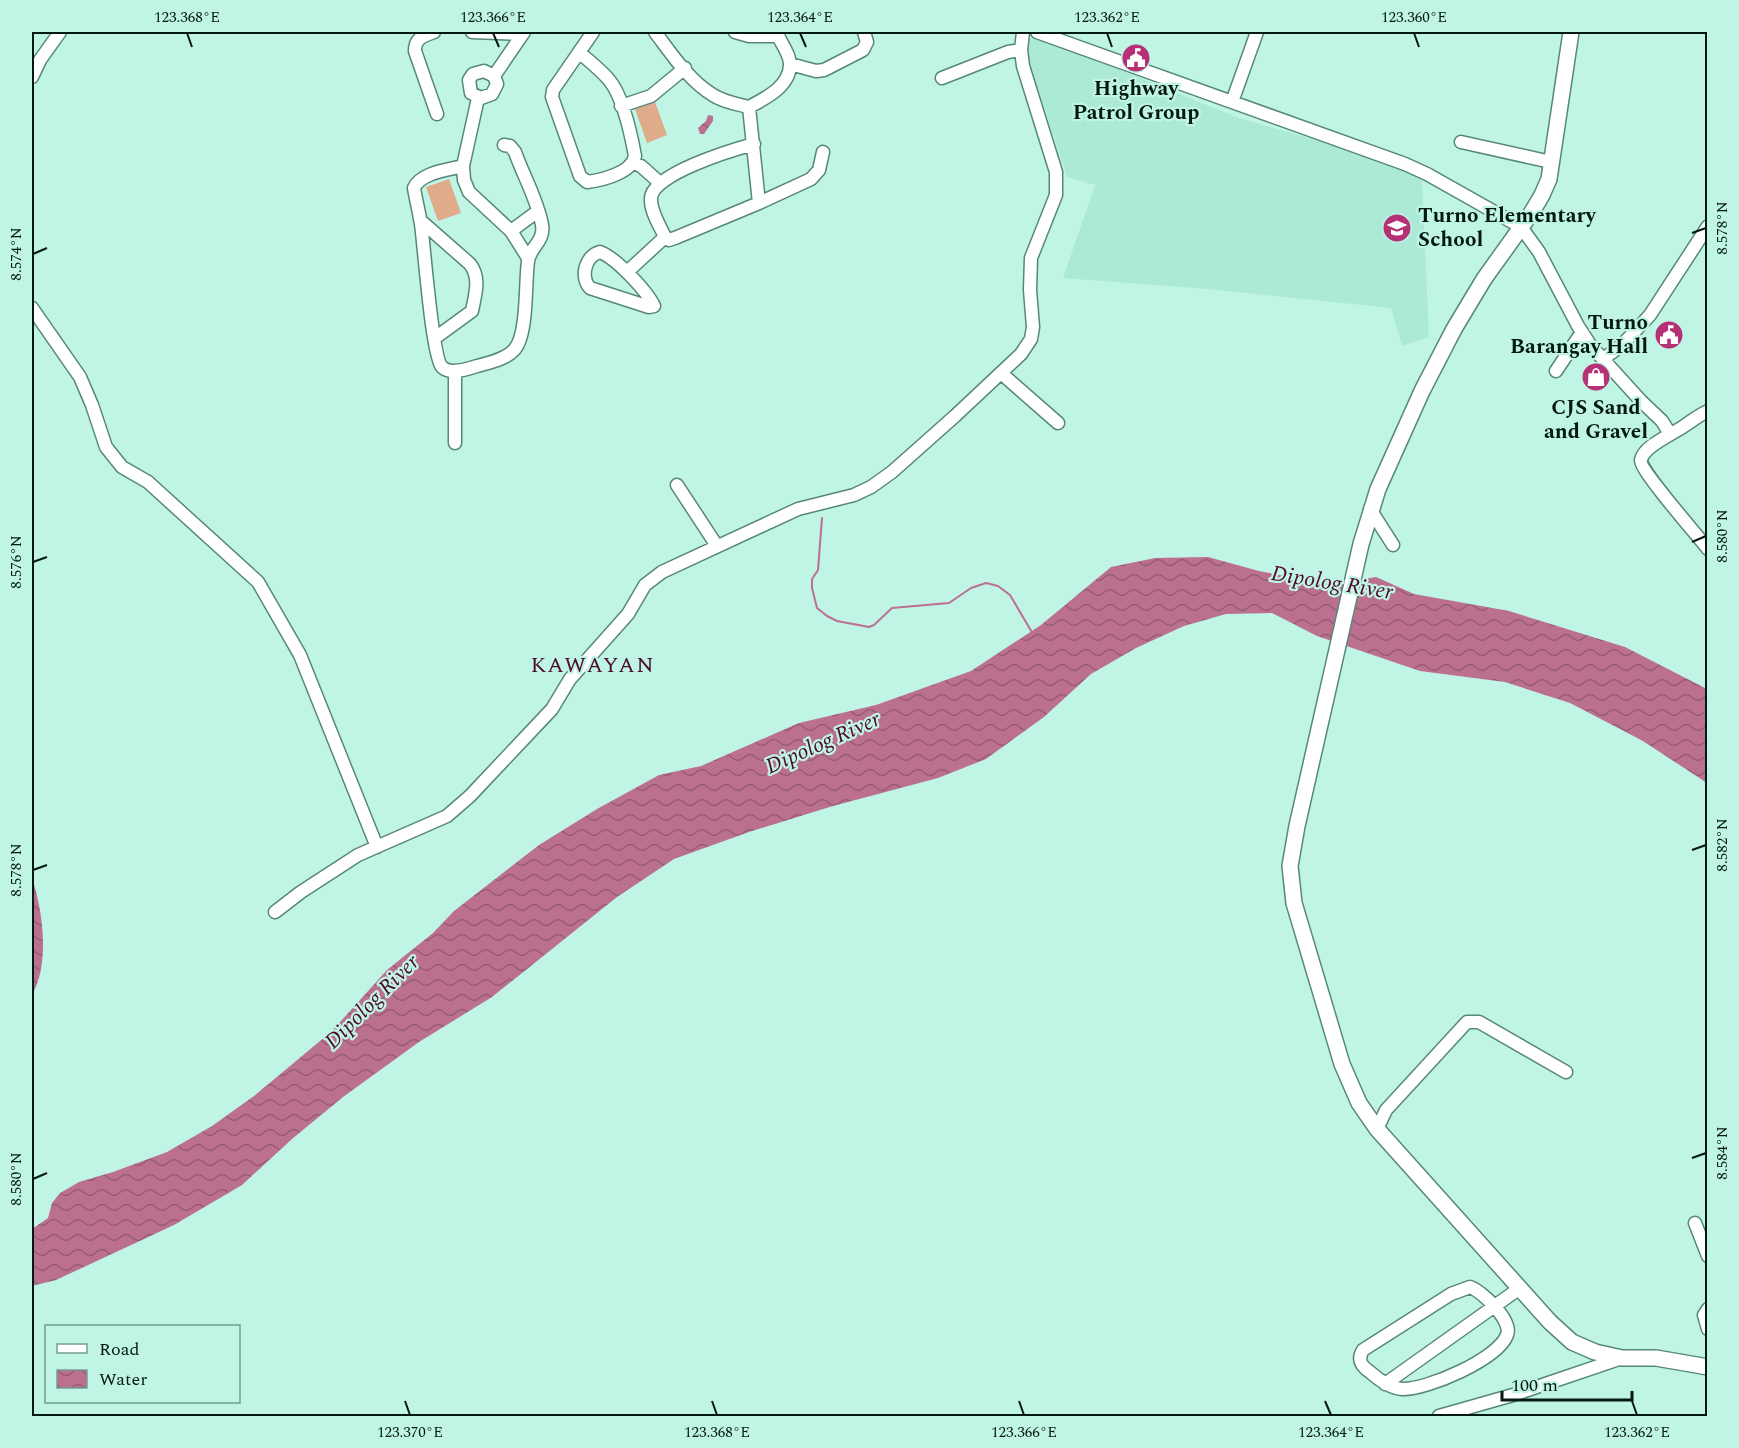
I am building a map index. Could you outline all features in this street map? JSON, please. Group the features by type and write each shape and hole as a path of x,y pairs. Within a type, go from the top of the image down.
{"main road":[{"path":"1571,32 1549,179 1542,195 1484,279 1454,329 1422,391 1370,509 1297,826 1290,866 1294,903 1342,1064 1359,1103 1377,1129 1550,1322 1572,1342 1595,1352 1622,1358 1656,1358 1707,1367"}],"street":[{"path":"32,77 40,60 60,32"},
{"path":"434,32 419,39 415,44 415,51 436,114"},
{"path":"472,32 523,33"},
{"path":"579,52 615,88 634,150 633,163 629,168 597,181 587,182 580,176 552,97 553,90 579,52 593,32"},
{"path":"655,32 685,68 713,95 749,107 780,87 790,64 778,34 749,36 735,32"},
{"path":"790,64 816,71 824,70 863,50 867,42 864,32"},
{"path":"275,912 358,855 447,816 470,796 552,709 570,679 628,614 651,579 798,509 854,495 871,487 892,472 1021,354 1031,339 1033,327 1030,290 1031,258 1056,195 1058,182 1029,91 1021,50 1023,32"},
{"path":"1036,32 1405,164 1521,227 1539,252 1582,332 1603,359 1662,421 1670,434"},
{"path":"1233,102 1257,32"},
{"path":"494,76 484,71 477,72 471,76 469,89 478,98 485,98 495,91 494,76 523,33"},
{"path":"942,78 1008,52 1021,50"},
{"path":"621,106 651,96 685,68"},
{"path":"478,98 463,166 464,180 469,192 511,231 528,258"},
{"path":"749,107 759,203"},
{"path":"1461,142 1551,162"},
{"path":"754,144 706,159 655,186 650,196 651,207 665,237 669,240 675,238 811,179 819,170 823,152"},
{"path":"463,166 424,177 416,183 414,188 421,221 439,362 442,367 455,371 506,357 519,345 525,308 528,258 540,241 542,225 514,152 510,146 504,145"},
{"path":"633,163 641,166 660,183"},
{"path":"511,231 538,211"},
{"path":"421,221 470,264 477,278 472,310 435,338"},
{"path":"1603,359 1622,345 1650,315 1707,226"},
{"path":"627,272 665,237"},
{"path":"600,252 609,255 627,272 653,303 654,306 649,307 590,288 585,283 584,276 589,259 600,252"},
{"path":"32,308 80,377 106,447 122,467 148,482 258,582 300,655 377,847"},
{"path":"1556,371 1582,332"},
{"path":"455,371 455,443"},
{"path":"1001,373 1058,423"},
{"path":"1707,411 1643,454 1641,464 1652,482 1707,549"},
{"path":"676,485 717,546"},
{"path":"1370,509 1393,545"},
{"path":"1377,1129 1386,1110 1467,1022 1479,1022 1489,1027 1566,1072"},
{"path":"1695,1223 1707,1256"},
{"path":"1470,1287 1478,1290 1504,1318 1508,1334 1504,1341 1463,1371 1416,1388 1400,1389 1385,1384 1360,1363 1359,1356 1363,1350 1461,1289 1470,1287"},
{"path":"1385,1384 1520,1288"},
{"path":"1707,1309 1704,1315 1707,1329"},
{"path":"1439,1416 1513,1395 1622,1358"}],"shaded area":[{"path":"1029,38 1043,39 1239,118 1350,150 1422,178 1429,337 1402,346 1391,308 1208,289 1063,278 1095,185 1067,177 1025,49"},
{"path":"655,102 667,135 647,143 635,109"},
{"path":"449,179 461,213 438,221 426,187"}],"water":[{"path":"708,115 713,116 713,121 704,134 700,134 698,128 706,121"},
{"name":"Dipolog River","path":"1208,557 1304,580 1337,583 1376,577 1414,594 1509,611 1625,647 1707,689 1707,783 1643,741 1570,703 1505,682 1420,671 1317,636 1272,613 1226,614 1184,626 1136,648 1091,674 1044,717 986,759 938,778 833,806 749,832 674,859 617,897 492,997 419,1042 343,1097 292,1139 242,1185 174,1225 56,1280 32,1286 32,1229 48,1218 52,1203 60,1193 79,1182 167,1152 212,1126 254,1096 332,1031 387,970 433,933 454,911 539,845 597,809 659,775 701,766 799,723 876,705 971,671 1041,625 1111,567 1155,558"},
{"path":"32,878 42,921 43,953 38,982 32,995"}],"waterway":[{"path":"822,518 818,570 812,579 812,588 817,608 827,616 837,621 869,627 892,608 949,603 971,588 986,583 998,586 1010,595 1033,634"}],"place":[{"name":"Highway Patrol Group","path":"1136,58"},
{"name":"Turno Elementary School","path":"1397,228"},
{"name":"Turno Barangay Hall","path":"1669,335"},
{"name":"CJS Sand and Gravel","path":"1596,377"}],"district":[{"name":"KAWAYAN","path":"593,665"}]}
